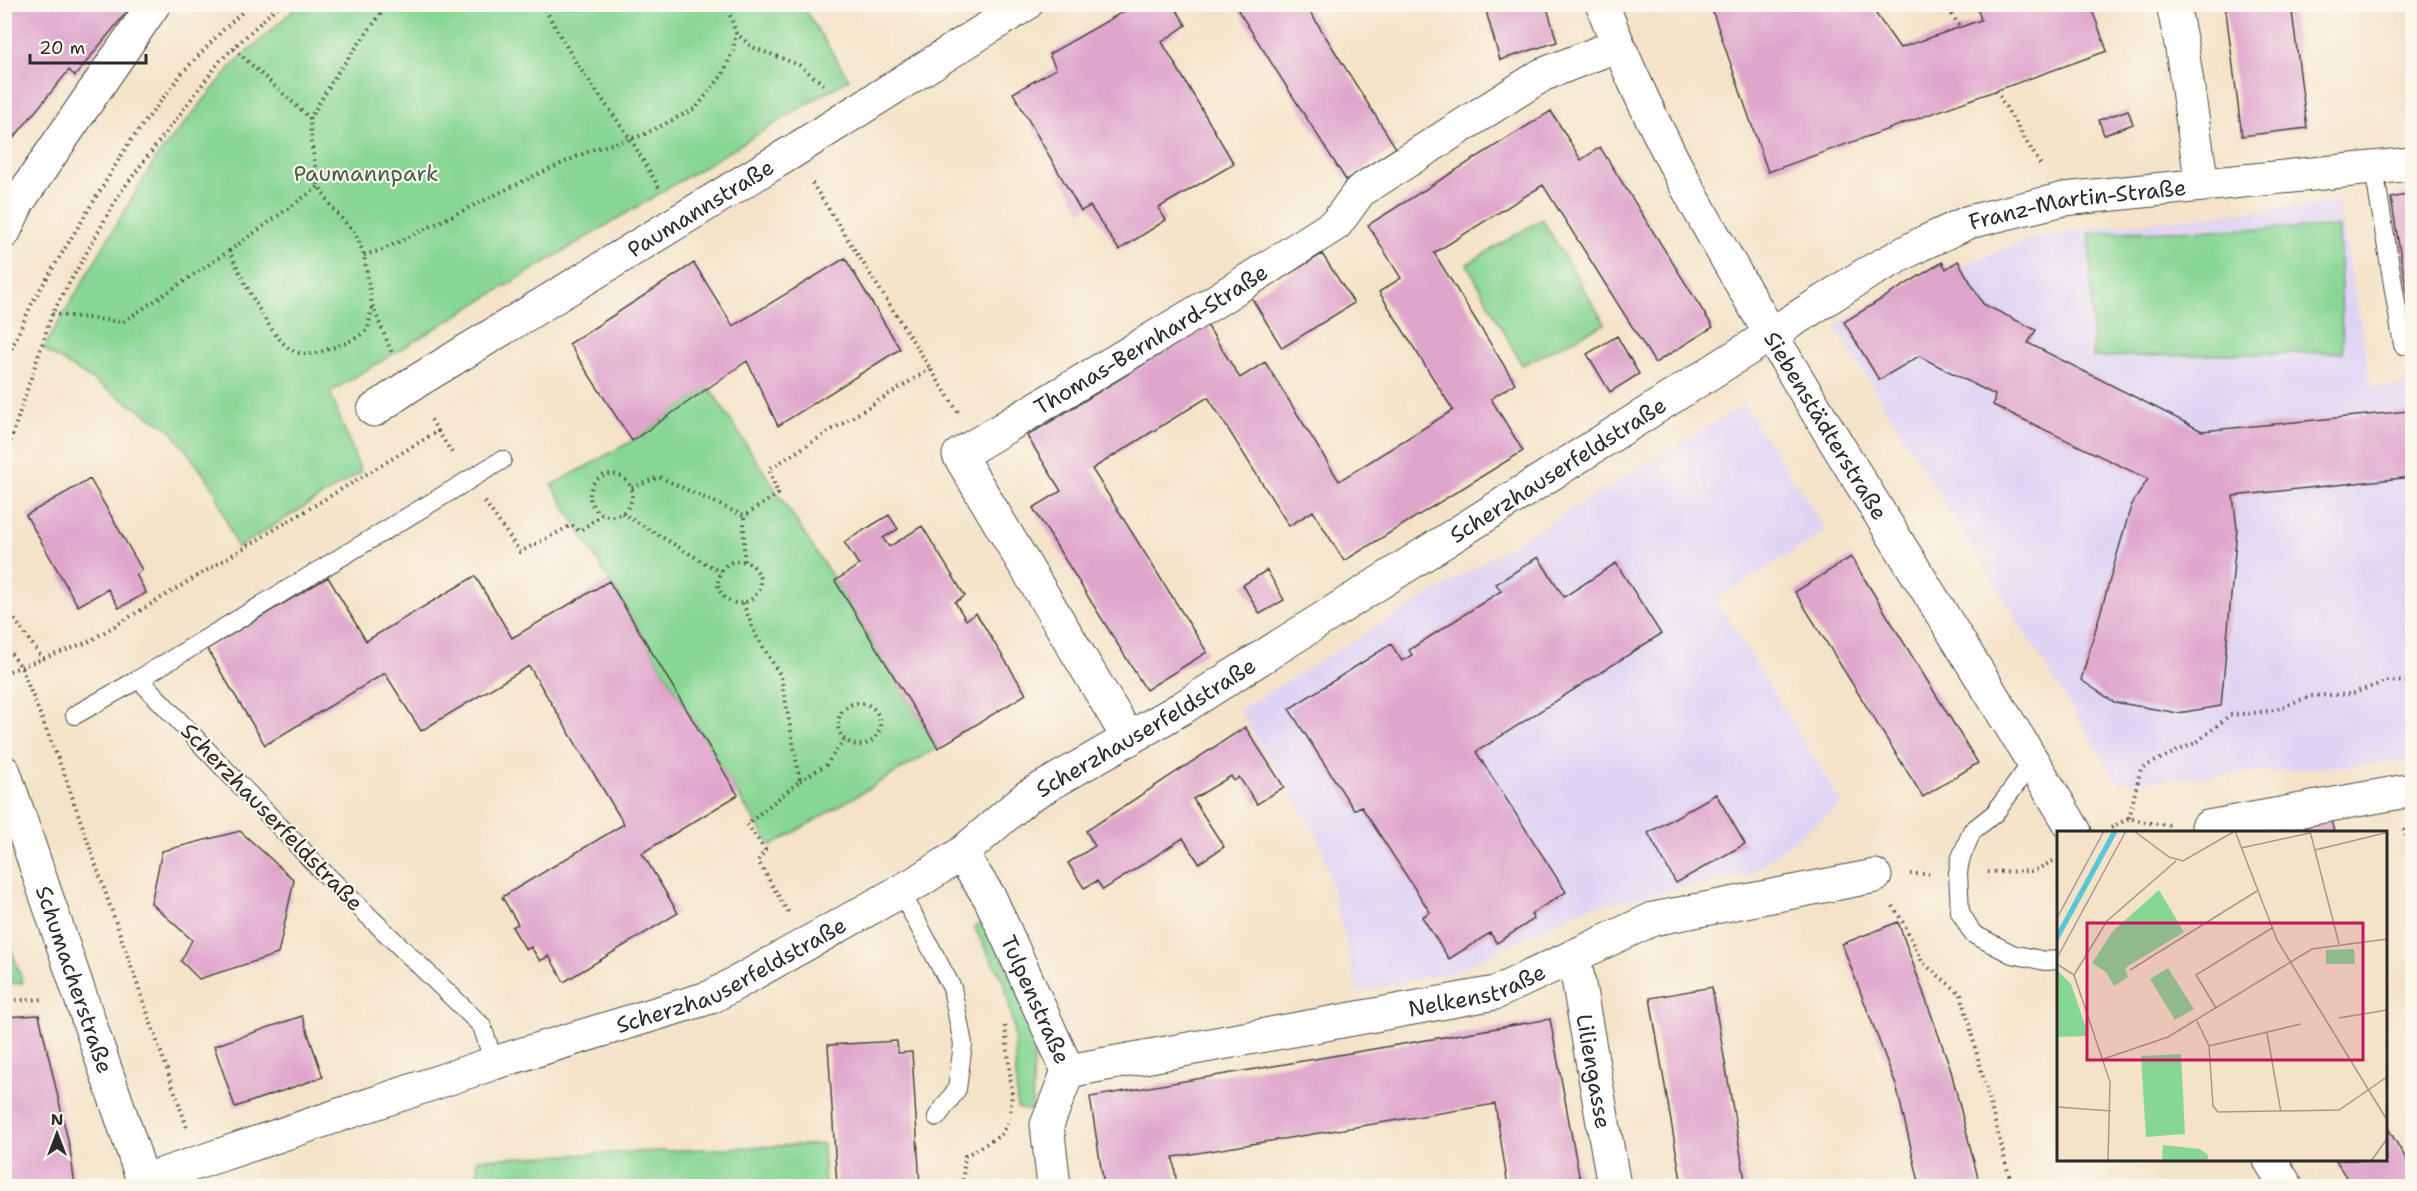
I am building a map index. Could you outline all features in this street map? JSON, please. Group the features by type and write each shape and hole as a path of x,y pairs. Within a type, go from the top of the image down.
{"street":[{"path":"4,231 18,202 154,4"},
{"name":"Paumannstraße","path":"374,410 409,386 792,153 1026,4"},
{"name":"Siebenstädterstraße","path":"1602,4 1618,45 1666,148 1771,334 1869,498 2074,831"},
{"path":"2173,4 2202,184"},
{"name":"Thomas-Bernhard-Straße","path":"959,455 1214,302 1336,224 1360,191 1542,75 1618,45"},
{"name":"Franz-Martin-Straße","path":"1771,334 1866,274 1969,222 2064,199 2412,164"},
{"name":"Scherzhauserfeldstraße","path":"144,1184 199,1161 494,1063 711,997 901,892 962,854 1027,797 1182,708 1771,334"},
{"path":"959,455 1129,739"},
{"name":"Schumacherstraße","path":"4,772 144,1184"},
{"path":"2208,827 2412,790"},
{"name":"Tulpenstraße","path":"962,854 990,898 1068,1071 1047,1125 1054,1186"},
{"name":"Nelkenstraße","path":"1068,1071 1495,993 1653,918 1875,876"},
{"name":"Liliengasse","path":"1574,956 1614,1186"},
{"path":"2271,1161 2286,1186"}],"lane":[{"path":"2374,169 2403,345"},
{"path":"75,715 502,460"},
{"name":"Scherzhauserfeldstraße","path":"138,679 320,869 482,1026 494,1063"},
{"path":"2033,761 1995,813 1972,831 1960,860 1958,873 1960,912 1973,934 2012,954 2045,961 2057,960"},
{"path":"901,892 952,988 963,1044 957,1089 937,1117"}],"path":[{"path":"4,365 33,301 129,143 183,72 220,32 251,4"},
{"path":"5,500 10,442 52,314 120,193 220,62 280,4"},
{"path":"388,4 338,72 310,118 311,142 319,186 332,208 356,234 364,255 372,305 383,334 409,386 469,479 520,552 572,525 579,531 602,515"},
{"path":"542,4 576,63 630,138 679,221"},
{"path":"364,255 382,250 594,149 643,135 696,108 723,74 733,50 736,33 726,4"},
{"path":"1945,4 1960,27"},
{"path":"736,33 752,47 799,65 837,95 850,115"},
{"path":"234,49 310,118"},
{"path":"1996,91 2044,170"},
{"path":"792,153 966,425 959,455"},
{"path":"52,314 123,322 319,186"},
{"path":"229,250 268,326 283,343 297,353 313,354 352,342 368,329 372,305"},
{"path":"744,516 778,494 769,468 930,369"},
{"path":"4,673 88,642 438,431"},
{"path":"608,474 616,474 628,481 632,488 632,502 622,513 615,516 602,515 596,511 590,499 592,485 596,480 608,474"},
{"path":"632,488 659,477 744,516"},
{"path":"622,513 720,572"},
{"path":"744,516 744,561"},
{"path":"744,561 756,568 761,582 756,596 743,603 730,601 718,586 720,572 730,563 744,561"},
{"path":"743,603 755,634 781,676 800,781"},
{"path":"4,605 43,659"},
{"path":"4,644 21,667 65,776 199,1161"},
{"path":"2128,818 2141,768 2197,742 2230,715 2271,711 2311,696 2351,693 2387,681 2412,682"},
{"path":"856,703 870,706 876,711 880,724 875,738 856,746 844,740 838,728 838,721 844,709 856,703"},
{"path":"807,944 758,861 765,850 747,824 800,781 826,765 844,740"},
{"path":"2105,831 2128,818 2149,823 2208,827"},
{"path":"1875,876 1904,924 1923,963 1961,994 2012,1186"},
{"path":"962,1186 965,1156 1001,1135 1010,1119 1012,1092 1005,1022"},
{"path":"1010,1119 1047,1125"}],"shaded area":[{"path":"2338,202 2372,387 2412,384 2412,761 2118,783 1835,326 1942,262 1946,268 1958,261 1962,266 2022,242 2076,230"},
{"path":"1744,405 1827,531 1716,599 1842,804 1749,874 1586,908 1452,972 1358,992 1320,840 1239,710"}],"green space":[{"name":"Paumannpark","path":"299,5 802,5 849,79 330,392 361,472 237,548 214,488 170,429 43,349 156,158 232,66"},
{"path":"1542,219 1605,324 1522,365 1467,264"},
{"path":"2339,227 2343,352 2093,357 2090,233"},
{"path":"709,387 835,581 938,748 771,846 552,485 632,441"},
{"path":"985,921 1035,1029 1032,1111 1017,1108 1014,1029 1005,985 974,927"},
{"path":"5,932 23,983 5,984"},
{"path":"823,1144 825,1186 479,1186 477,1159"}],"building":[{"path":"4,4 133,4 75,76 69,70 4,150"},
{"path":"1173,4 1186,25 1162,42 1234,164 1158,208 1166,220 1119,250 1090,206 1081,211 1013,93 1056,69 1049,54 1135,5"},
{"path":"1234,4 1305,4 1396,148 1346,180"},
{"path":"1484,4 1546,4 1557,42 1500,60"},
{"path":"1710,4 1869,4 1900,48 1981,20 1976,4 2090,4 2107,51 1768,172"},
{"path":"2225,4 2291,4 2307,128 2242,136"},
{"path":"2128,110 2133,124 2104,135 2099,120"},
{"path":"1551,111 1581,160 1600,147 1713,327 1655,363 1543,185 1434,253 1515,383 1491,399 1523,451 1344,561 1313,511 1289,526 1208,397 1092,469 1207,652 1146,690 1033,508 1061,491 1027,436 1207,325 1240,378 1265,362 1339,481 1453,410 1379,292 1401,278 1368,225"},
{"path":"2412,194 2412,318 2411,318 2391,198"},
{"path":"1322,254 1354,303 1282,348 1251,297"},
{"path":"845,258 900,349 778,426 747,361 632,441 569,344 694,263 733,326"},
{"path":"1958,261 1983,304 2036,330 2028,343 2202,431 2408,411 2412,477 2233,496 2237,529 2221,706 2178,713 2114,702 2081,680 2131,506 2148,479 1993,405 1995,395 1919,356 1879,380 1844,322 1942,262 1946,269"},
{"path":"1617,336 1639,374 1610,392 1587,354"},
{"path":"90,479 142,570 136,574 146,593 119,608 108,589 78,606 26,515"},
{"path":"889,515 898,529 883,538 889,547 922,526 965,596 955,602 966,620 976,613 1026,694 938,748 835,581 859,565 844,542"},
{"path":"1538,557 1564,597 1616,563 1661,634 1476,752 1566,892 1531,914 1534,919 1497,943 1490,933 1449,959 1422,917 1430,912 1361,806 1354,810 1289,709 1391,644 1402,661 1412,655 1409,650 1501,591 1496,584"},
{"path":"1851,557 1978,763 1923,797 1795,592"},
{"path":"1267,570 1284,600 1260,614 1243,585"},
{"path":"475,576 512,638 609,581 738,795 642,853 678,913 564,982 549,956 540,961 531,947 526,950 512,927 518,924 502,897 624,824 529,666 421,731 385,673 265,745 207,649 328,577 366,641"},
{"path":"1245,727 1284,787 1257,804 1239,777 1234,781 1231,776 1193,799 1224,847 1199,863 1183,838 1103,890 1097,881 1084,888 1068,863 1095,846 1086,831"},
{"path":"1716,794 1745,844 1676,883 1648,833"},
{"path":"2331,820 2334,831 2290,831"},
{"path":"240,831 294,880 278,954 199,979 181,961 192,940 151,903 162,851"},
{"path":"1898,922 1950,1067 1980,1186 1920,1186 1896,1085 1842,944"},
{"path":"1712,987 1746,1186 1682,1186 1650,998"},
{"path":"39,1015 70,1149 75,1186 4,1186 4,1017"},
{"path":"302,1016 323,1077 235,1107 214,1046"},
{"path":"1550,1019 1581,1186 1508,1186 1495,1104 1173,1157 1177,1186 1104,1186 1090,1097"},
{"path":"897,1041 898,1053 912,1052 920,1186 837,1186 828,1045"},
{"path":"2387,1127 2412,1169 2412,1186 2352,1186 2336,1161 2387,1161"}]}
